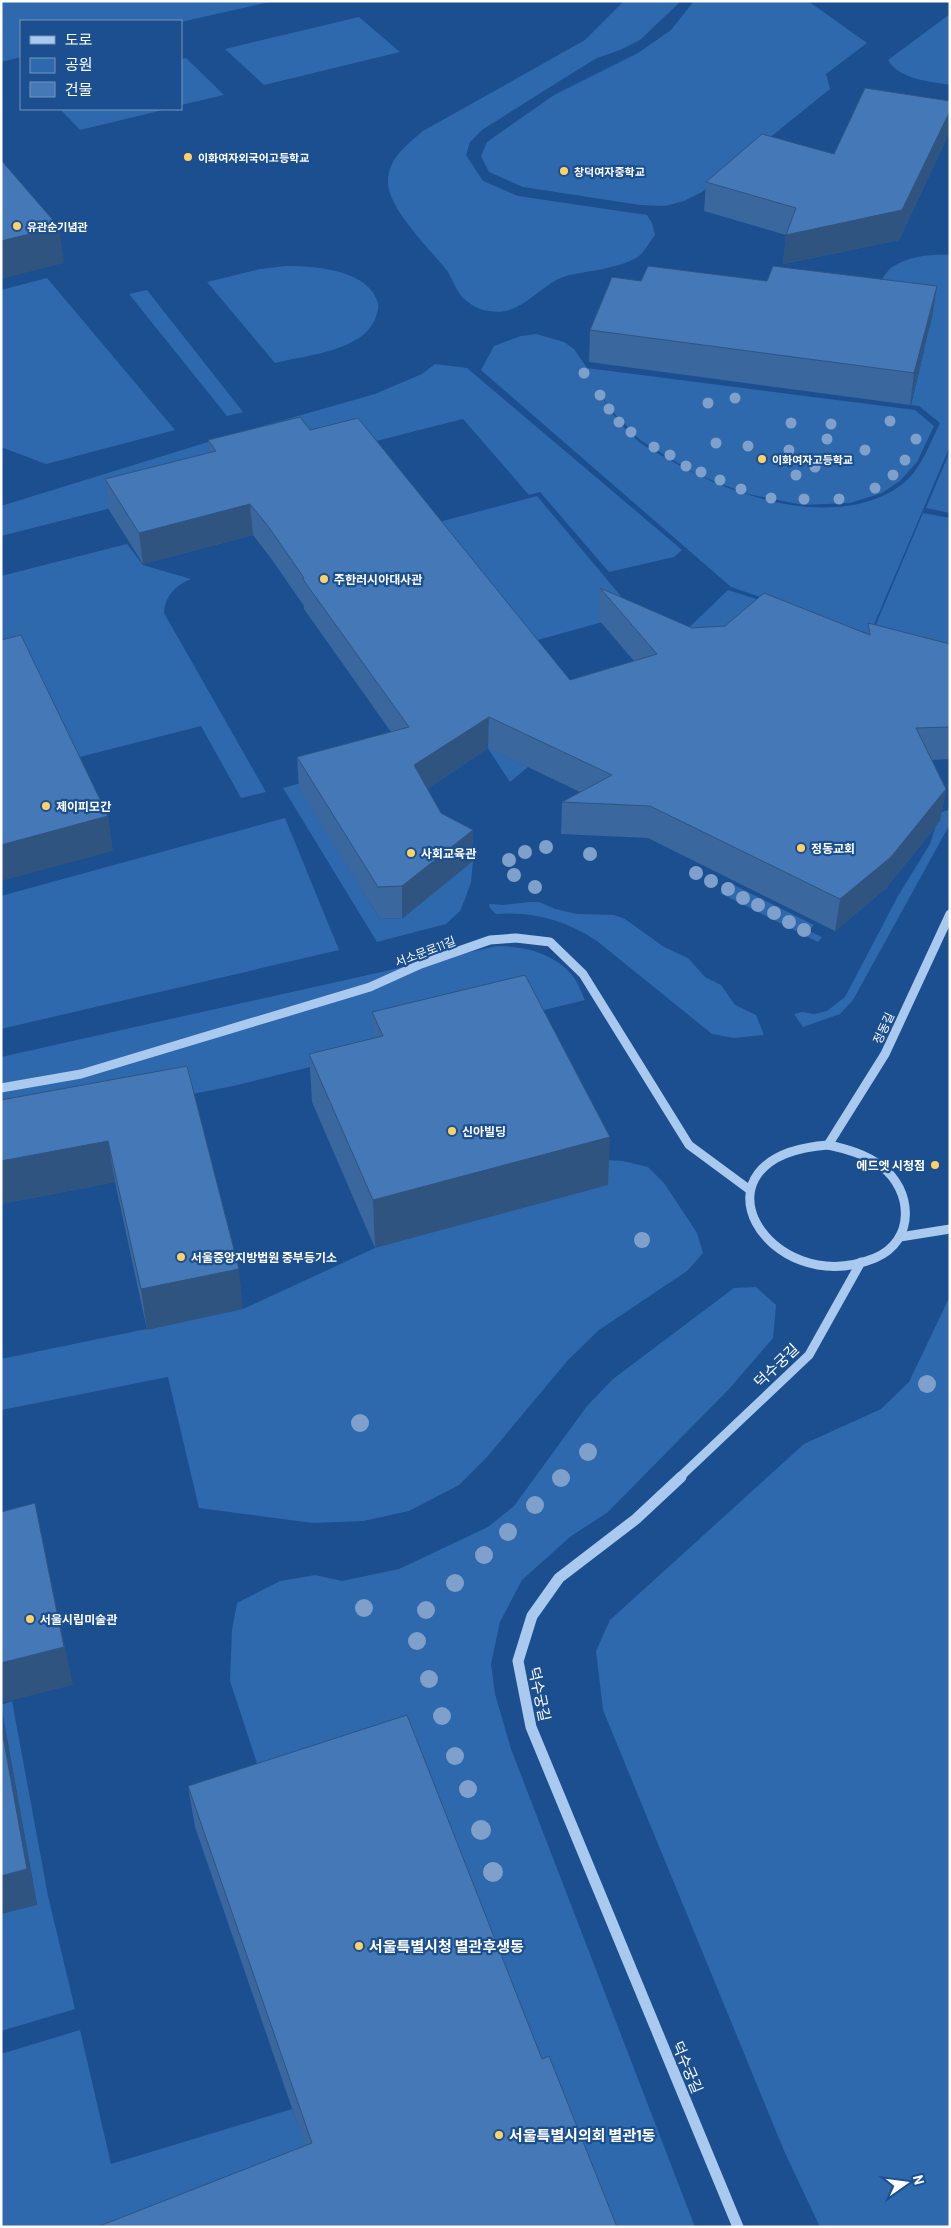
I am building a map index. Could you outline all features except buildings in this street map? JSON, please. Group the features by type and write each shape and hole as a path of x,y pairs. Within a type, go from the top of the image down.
{"street":[{"name":"정동길","path":"828,1145 885,1054 950,914"},
{"name":"서소문로11길","path":"1,1088 81,1074 370,987 421,964 490,940 516,938 550,942 583,974 689,1146 750,1190"},
{"path":"828,1145 851,1150 871,1158 889,1171 901,1186 907,1204 906,1221 900,1237 891,1248 861,1262 842,1266 821,1265 800,1260 782,1251 766,1238 754,1223 749,1207 750,1190 754,1177 763,1166 776,1157 807,1146 828,1145"},
{"path":"900,1237 950,1229"},
{"name":"덕수궁길","path":"738,2227 531,1727 518,1662 532,1616 559,1578 636,1519 809,1354 861,1262"}],"green space":[{"path":"1,1 274,1 182,22 182,20 20,20 20,57 1,62"},
{"path":"624,1 681,1 640,40 620,50 597,58 482,130 470,142 466,155 483,181 518,196 647,215 652,223 655,235 641,254 632,260 556,280 520,305 511,309 501,312 482,310 475,307 466,301 456,289 448,272 412,229 395,204 388,182 391,166 400,153 423,131 585,40"},
{"path":"694,1 808,1 867,43 826,74 830,89 702,192 684,201 665,206 640,205 523,187 489,172 481,156 487,142 554,95 638,53 671,30"},
{"path":"950,14 950,85 907,76 893,67 888,60"},
{"path":"359,17 400,52 264,85 225,49"},
{"path":"186,58 224,95 182,105 182,59"},
{"path":"61,110 163,110 80,130"},
{"path":"928,255 950,255 950,446 870,634 731,587 481,370 494,346 521,336 536,334 564,342 574,349 587,368 915,410 934,426 917,462 900,481 882,493 850,503 803,505 748,494 701,476 722,486 753,496 786,504 818,507 850,506 879,497 905,482 921,462 940,423 919,406 911,405 924,351 903,348 880,282 892,267 907,260","holes":["595,384 609,408 640,440 697,474 639,442 613,414 608,407"]},
{"path":"286,266 323,268 337,271 349,275 370,288 378,304 376,317 371,327 363,335 343,346 275,363 207,282 260,269"},
{"path":"47,278 175,430 46,464 1,447 1,290"},
{"path":"147,290 243,412 227,416 129,294"},
{"path":"435,364 467,368 682,550 674,557 609,572 540,492 529,495 463,419 1,536 1,506 221,438 375,394 422,374"},
{"path":"950,451 950,513 926,508"},
{"path":"537,496 635,613 516,646 424,526"},
{"path":"923,513 950,518 950,677 612,699 300,789 380,919 403,918 473,861 471,882 460,911 446,924 377,942 283,788 620,694 728,590 871,636"},
{"path":"127,544 143,565 191,579 181,584 172,592 164,613 266,792 241,798 201,726 68,760 1,676 1,576"},
{"path":"487,747 528,767 510,782"},
{"path":"950,809 950,824 853,1000 840,1014 803,1027 794,1014 802,1012 814,1014 827,1011 845,997 898,896 930,844 940,813"},
{"path":"285,818 339,950 1,1029 1,896"},
{"path":"730,883 814,925 809,931 822,937 818,942 720,893"},
{"path":"539,902 555,909 577,914 614,915 625,919 664,947 688,958 705,977 721,985 735,1005 756,1015 764,1035 734,1038 712,1034 597,941 573,927 549,918 510,913 496,914 489,904 504,905"},
{"path":"497,946 528,949 556,961 565,967 574,978 585,1000 233,1086 1,1132 1,1057"},
{"path":"594,1159 623,1161 648,1167 664,1183 697,1233 703,1253 687,1271 599,1330 568,1360 487,1457 459,1485 409,1511 363,1521 313,1523 199,1508 168,1377 1,1410 1,1359 243,1309 375,1248"},
{"path":"756,1287 776,1305 773,1338 729,1389 608,1512 570,1537 522,1580 500,1622 491,1664 495,1694 511,1749 695,2227 600,2227 270,1803 230,1681 232,1630 237,1603 280,1581 315,1575 342,1581 399,1569 488,1527 514,1506 587,1406 613,1379 734,1288"},
{"path":"950,1296 950,2227 820,2227 785,2153 603,1710 596,1651 610,1620 804,1444 881,1409 909,1382"},
{"path":"12,1701 48,1896 75,2009 1,2031 1,1914 37,1904 1,1705"},
{"path":"80,2030 111,2164 292,2109 319,2178 198,2227 1,2227 1,2054"}],"place":[{"name":"이화여자외국어고등학교","path":"188,157"},
{"name":"창덕여자중학교","path":"564,171"},
{"name":"유관순기념관","path":"17,226"},
{"name":"이화여자고등학교","path":"762,459"},
{"name":"주한러시아대사관","path":"324,579"},
{"name":"제이피모간","path":"46,806"},
{"name":"정동교회","path":"801,848"},
{"name":"사회교육관","path":"411,853"},
{"name":"신아빌딩","path":"452,1131"},
{"name":"에드엣 시청점","path":"935,1165"},
{"name":"서울중앙지방법원 중부등기소","path":"181,1257"},
{"name":"서울시립미술관","path":"30,1619"},
{"name":"서울특별시청 별관후생동","path":"359,1946"},
{"name":"서울특별시의회 별관1동","path":"499,2135"}]}
